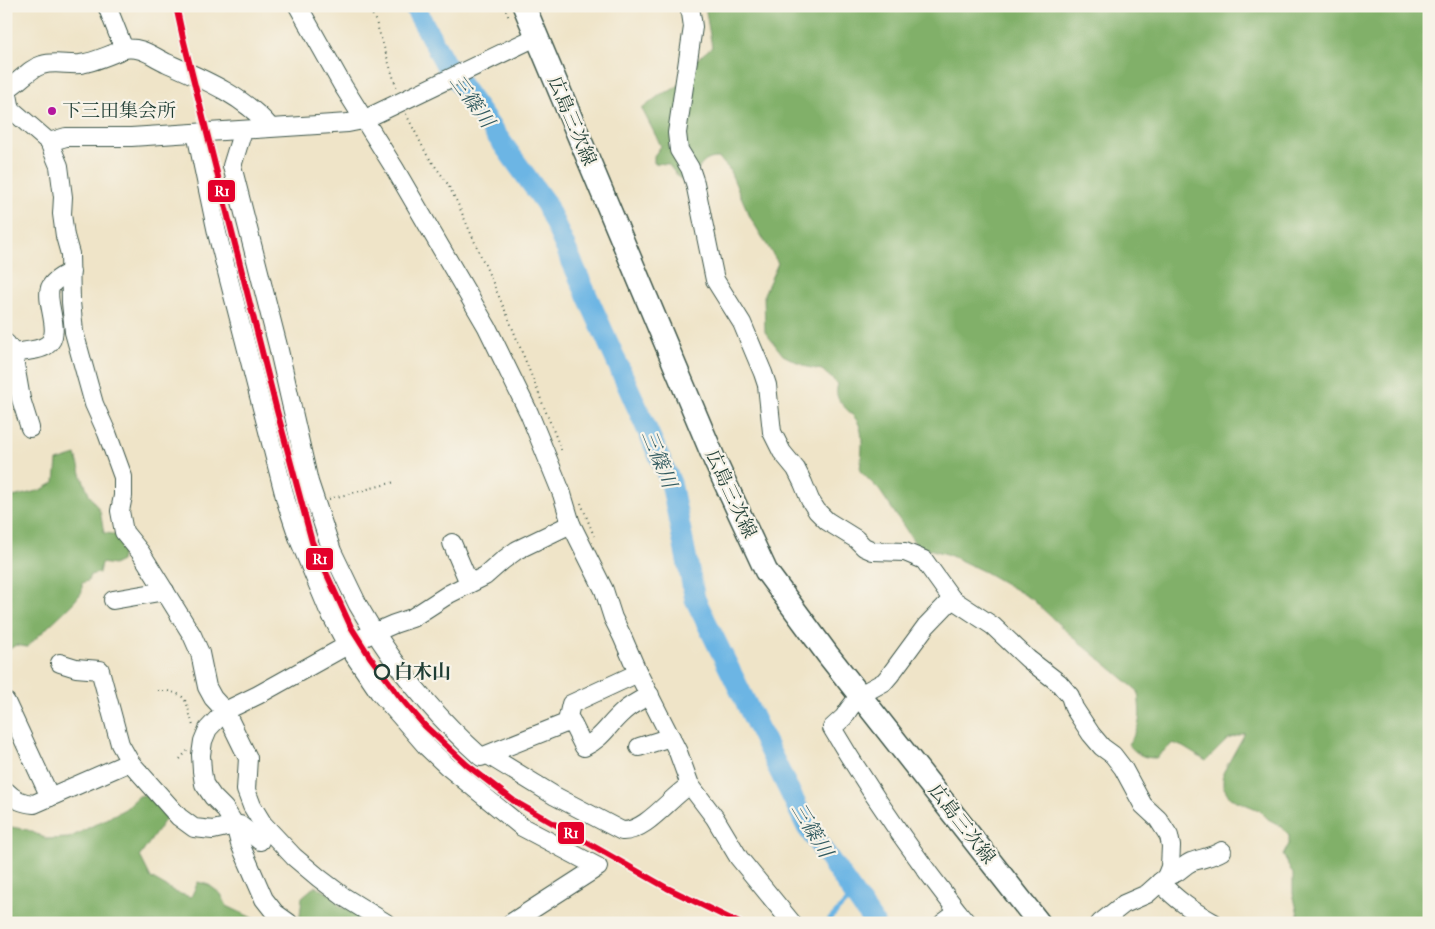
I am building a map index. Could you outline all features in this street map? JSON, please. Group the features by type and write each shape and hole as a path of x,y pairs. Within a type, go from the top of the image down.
{"main road":[{"name":"広島三次線","path":"524,6 526,41 766,571 1038,923"}],"street":[{"path":"107,6 124,49"},
{"path":"298,6 363,120 395,169 487,327 530,413 562,494 571,524 604,590 613,618 638,672 684,765 690,785 715,818 739,858 792,923"},
{"path":"688,6 693,27 677,142 695,183 715,280 736,312 750,339 767,385 772,432 782,452 796,469 817,511 827,521 856,539 864,547 873,551 905,552 924,560 952,599 992,626 1028,659 1059,683 1070,696 1074,708 1091,734 1102,747 1114,755 1143,805 1158,819 1169,836 1171,846 1170,867 1163,879 1147,894 1124,904 1100,923"},
{"path":"49,142 66,137 131,137 348,123 363,120 526,41"},
{"path":"270,127 261,116 201,78 144,51 131,48 79,64 60,62 40,65 29,71 13,86 7,87 12,110 49,142 59,166 63,197 64,236 70,254 74,332 94,404 123,477 124,496 120,511 124,532 141,553 192,635 200,653 208,687 213,698 225,711 248,758 246,790 252,806 263,824 294,857 319,878 344,897 386,923"},
{"path":"243,130 232,166 278,346 309,482 332,551 358,605 408,681 437,715 481,757 571,721"},
{"path":"196,133 217,233 286,501 311,571 347,645 390,704 427,747 447,766 522,827 598,867 511,923"},
{"path":"30,428 12,381 10,348 47,346 54,332 49,296 50,288 59,278 71,272"},
{"path":"289,923 275,913 264,899 240,844 235,825 204,784 201,755 203,741 208,729 225,711 258,695 347,645 377,636 412,618 449,594 485,576 517,550 571,524"},
{"path":"452,543 470,583"},
{"path":"113,600 165,591"},
{"path":"952,599 926,626 884,682 860,695 844,717 832,728 866,785 955,918"},
{"path":"60,663 76,668 100,670 120,744 130,762 179,817 194,828 213,830 240,825 260,841"},
{"path":"638,672 571,704 568,717 584,747 602,736 629,707 650,695"},
{"path":"6,702 50,797"},
{"path":"639,747 671,737"},
{"path":"488,755 542,789 622,830 628,831 650,819 690,785"},
{"path":"6,791 13,798 24,803 34,804 130,762"},
{"path":"1163,879 1175,874 1190,863 1213,856 1222,851"},
{"path":"1163,879 1170,894 1192,911 1214,923"}],"path":[{"path":"315,502 395,482"},
{"path":"158,690 181,695 187,704 196,736 203,741"}],"green space":[{"path":"705,6 1429,6 1429,923 1300,923 1293,893 1293,874 1283,855 1289,844 1289,835 1281,826 1268,819 1259,810 1230,798 1223,786 1223,773 1245,733 1228,739 1206,761 1173,743 1156,758 1140,755 1128,744 1138,725 1138,691 1066,631 1032,599 985,572 947,554 917,546 880,491 860,471 862,443 860,427 840,402 837,391 838,384 822,370 807,367 783,355 765,332 764,294 778,263 750,217 729,169 719,158 711,159 703,163 697,172 680,179 668,164 654,163 654,156 661,146 642,109 661,94 670,91 688,79 696,60 712,47"},
{"path":"76,455 90,496 100,511 104,533 115,535 121,541 123,550 121,561 113,565 101,563 99,573 90,575 88,581 82,583 82,592 73,603 27,647 16,645 6,651 6,478 13,497 41,490 55,482 57,461"},
{"path":"152,793 167,817 140,856 151,878 177,893 191,897 198,882 209,885 221,894 227,906 263,923 6,923 6,826 28,830 47,839 69,838 125,809 139,796"},
{"path":"315,886 332,895 340,907 354,911 371,923 296,923 300,916 302,897"}],"waterway":[{"name":"三篠川","path":"414,6 446,65 546,204 671,483 695,599 807,827 874,923"},
{"path":"826,923 854,894"}],"transit line":[{"name":"R1","path":"176,6 277,411 312,542 351,627 370,657 425,726 467,765 514,801 667,888 739,923"}],"place":[{"name":"下三田集会所","path":"52,111"},
{"name":"白木山","path":"382,672"}]}
